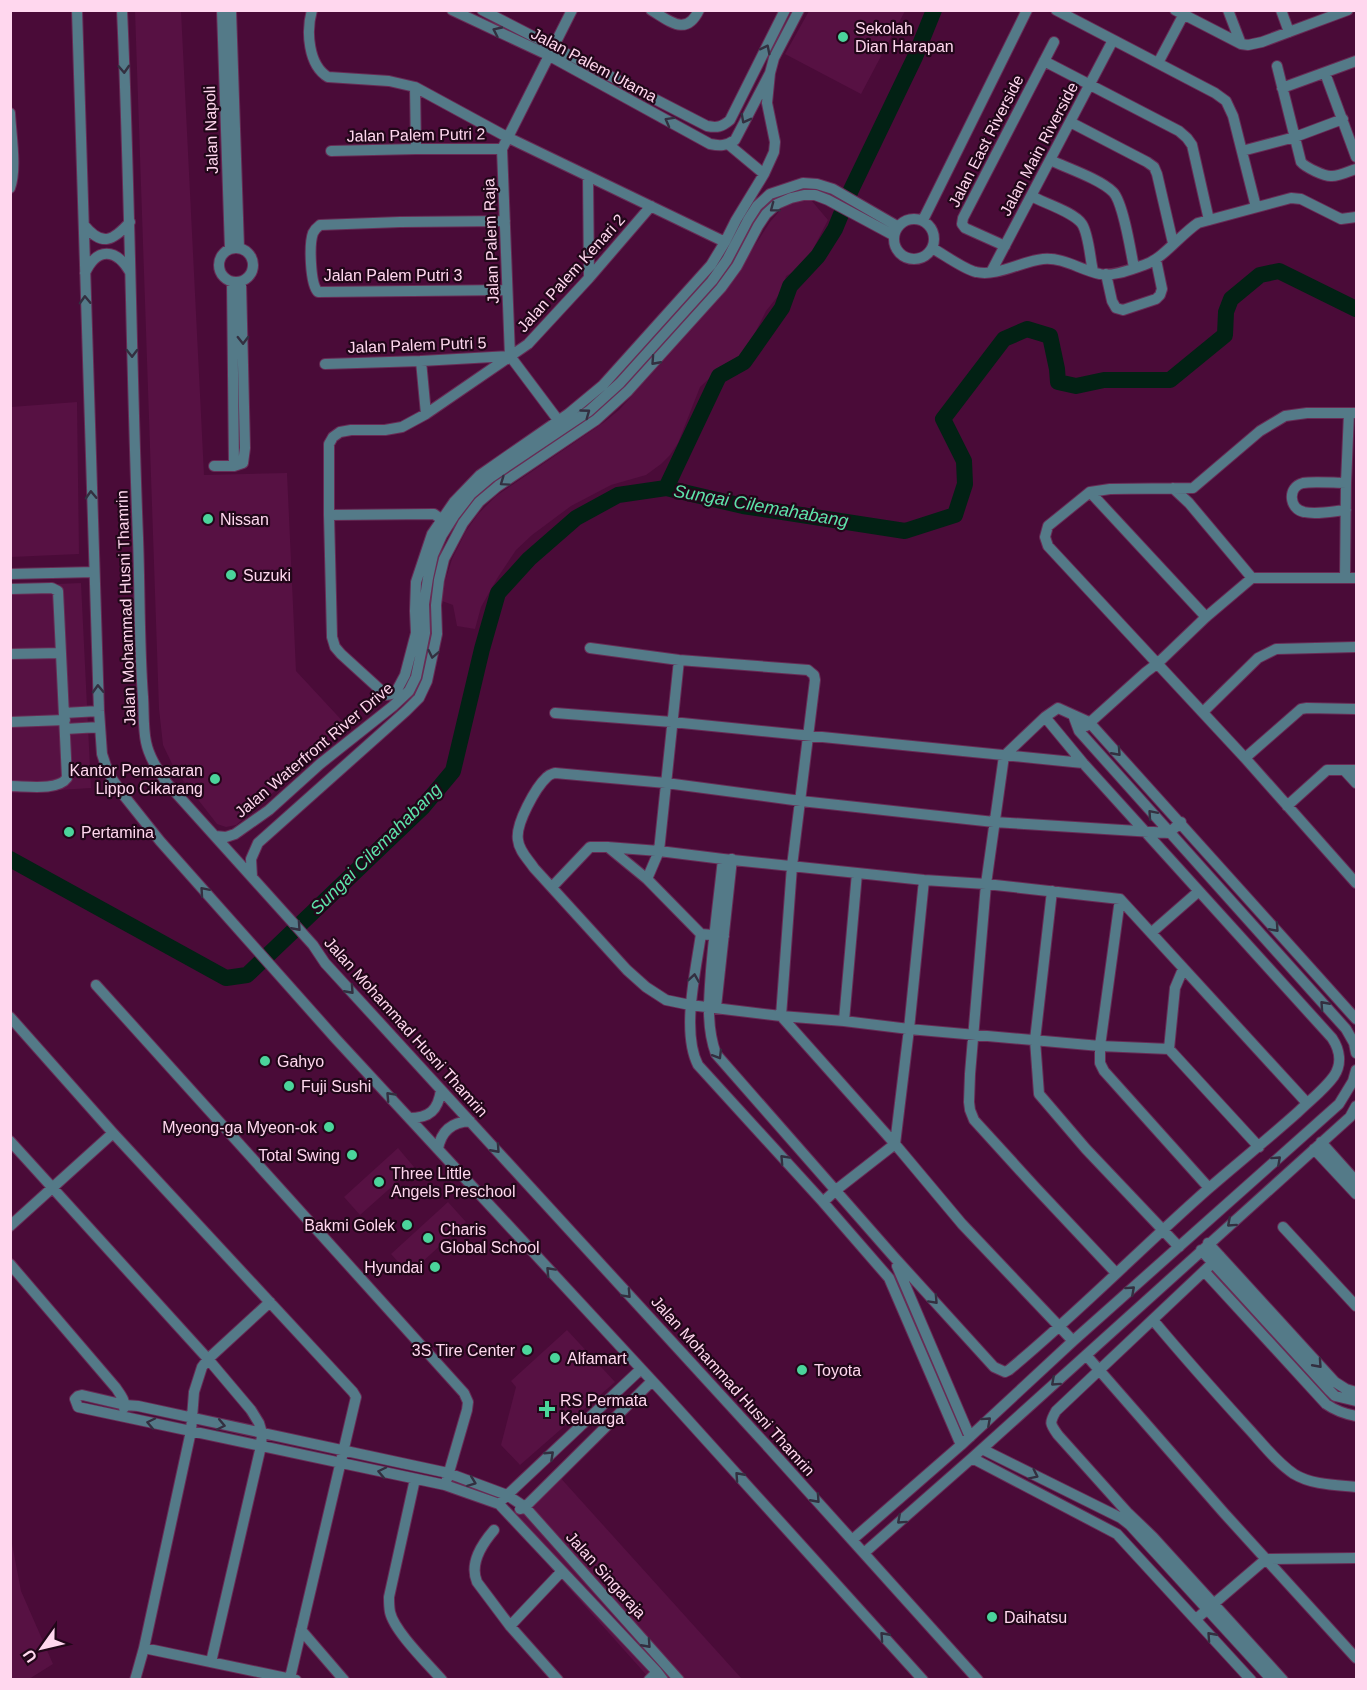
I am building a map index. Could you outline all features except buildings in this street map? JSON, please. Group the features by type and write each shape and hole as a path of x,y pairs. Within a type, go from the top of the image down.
{"street":[{"name":"Jalan Mohammad Husni Thamrin","path":"76,10 99,711 102,754 112,779 154,833 274,970 923,1680"},
{"name":"Jalan Mohammad Husni Thamrin","path":"122,10 130,222 141,665 146,743 153,763 166,782 313,945 325,963 978,1680"},
{"name":"Jalan Napoli","path":"222,10 234,249"},
{"name":"Jalan Napoli","path":"231,10 234,249"},
{"path":"312,10 309,28 312,55 321,73 328,77 389,81 415,87 507,137 725,242"},
{"name":"Jalan Palem Utama","path":"452,10 551,50 706,126 716,128 730,120 785,10"},
{"name":"Jalan Palem Utama","path":"482,10 710,144 725,145 764,174"},
{"name":"Jalan Palem Raja","path":"510,356 502,149 572,10"},
{"path":"651,10 677,25 684,26 695,19 699,10"},
{"path":"441,519 434,514 328,515 332,637 335,647 386,694 397,690 405,675 416,633 416,582 432,534 441,519 480,475 586,400 616,372 711,265 725,242 774,152 775,142 767,103 770,73 774,58 799,10"},
{"path":"923,220 1027,10"},
{"path":"1056,10 1070,14 1226,101 1233,116 1256,207"},
{"path":"1228,10 1241,44"},
{"path":"1281,10 1289,32"},
{"path":"1158,63 1181,12 1241,44 1248,45 1289,32 1327,14 1348,10"},
{"name":"Jalan Main Riverside","path":"991,272 1113,40"},
{"name":"Jalan East Riverside","path":"1005,246 965,228 962,224 963,218 1054,42"},
{"path":"1044,61 1179,131 1187,138 1192,145 1209,220"},
{"path":"1282,88 1356,61"},
{"path":"1277,66 1301,162 1304,166 1327,176 1356,169"},
{"path":"725,145 735,140 770,73"},
{"path":"1325,73 1356,157"},
{"path":"415,87 416,148"},
{"path":"10,113 13,169 10,188"},
{"path":"1242,151 1295,137 1342,119"},
{"path":"1070,122 1154,167 1158,174 1173,243"},
{"name":"Jalan Palem Putri 2","path":"331,151 416,148 502,149"},
{"path":"1050,160 1106,186 1115,194 1120,205 1134,268"},
{"path":"588,176 589,278"},
{"name":"Jalan Waterfront River Drive","path":"215,836 226,837 235,834 269,810 320,764 409,691 416,677 425,633 424,604 428,578 442,535 454,516 471,494 491,477 589,411 612,391 712,281 727,260 757,206 770,194 803,183 833,189 861,212"},
{"name":"Jalan Waterfront River Drive","path":"258,843 419,698 427,681 437,634 436,605 444,559 463,523 479,502 498,486 596,420 620,399 721,288 737,266 766,214 777,204 804,195 815,195 861,212 895,230"},
{"path":"1031,196 1073,216 1081,223 1093,271"},
{"path":"932,248 974,272 986,273 1043,259 1059,259 1106,274 1147,265 1156,260 1185,231 1198,223 1290,198 1301,200 1341,219 1356,217"},
{"name":"Jalan Palem Kenari 2","path":"328,515 328,453 333,437 340,432 351,430 402,427 426,414 528,344 651,207"},
{"path":"909,218 923,220 933,232 932,248 927,255 919,259 902,256 893,243 895,230 909,218"},
{"name":"Jalan Palem Putri 3","path":"505,221 320,225 312,236 312,279 313,287 318,292 507,290"},
{"path":"84,225 92,235 108,240 116,237 130,222"},
{"name":"Jalan Napoli","path":"234,249 248,253 253,263 251,273 246,279 236,282 223,276 219,267 220,258 224,253 234,249"},
{"path":"84,276 96,256 105,254 115,255 123,261 130,273"},
{"path":"1106,274 1112,301 1116,308 1123,310 1156,299 1160,295 1162,289 1156,260"},
{"name":"Jalan Napoli","path":"214,466 234,466 243,463 245,448 236,282"},
{"path":"510,331 528,344"},
{"path":"510,356 558,420"},
{"name":"Jalan Palem Putri 5","path":"325,364 510,356"},
{"path":"421,361 426,414"},
{"path":"1079,731 1158,663 1206,617 1252,579 1351,578 1346,483 1353,413 1307,412 1285,416 1260,431 1193,488 1189,503"},
{"path":"1346,483 1304,483 1295,488 1292,494 1292,502 1297,510 1306,513 1346,510"},
{"path":"1173,488 1189,503 1252,579"},
{"path":"1193,488 1110,489 1090,492 1047,526 1045,541 1245,758 1356,883"},
{"path":"1110,489 1111,514"},
{"path":"1090,492 1206,617"},
{"path":"10,574 93,572"},
{"path":"10,589 52,588 58,591 68,778 55,786 10,786"},
{"path":"1203,712 1258,658 1276,649 1356,647"},
{"path":"590,648 679,660 808,670 814,675 809,737 792,866 780,1016 895,1144 962,1224 1073,1341"},
{"path":"10,654 61,653"},
{"path":"647,879 659,851 679,660"},
{"path":"1116,1273 974,1120 970,1110 986,884 1004,756 1045,717 1058,708 1089,722 1356,1018"},
{"path":"1245,758 1301,709 1356,709"},
{"path":"65,721 99,711"},
{"path":"555,713 672,722 1083,763"},
{"path":"1073,715 1079,731 1346,1029 1354,1043 1356,1053"},
{"path":"727,859 712,1007 711,1041 716,1054 994,1367 1001,1371 1009,1371 1209,1188 1259,1147 1323,1089 1335,1075 1338,1066 1338,1047 1332,1038 1083,763 1045,717"},
{"path":"10,722 65,721 100,727"},
{"path":"1287,806 1327,770 1351,770 1356,783"},
{"path":"1181,822 1169,833 994,822 555,772 547,777 524,813 518,840 522,852 612,954 646,987 666,999 690,1005 909,1029 1100,1046 1169,1049 1259,1147"},
{"path":"252,877 251,859 258,843 252,840 250,829 269,810"},
{"path":"552,887 590,847 607,847 1120,899 1307,1103"},
{"path":"607,847 647,879 702,934 719,936"},
{"path":"1200,866 1211,856"},
{"path":"844,1021 857,873"},
{"path":"823,1202 895,1144 924,879"},
{"path":"1052,891 1035,1040 1039,1094 1086,1149 1179,1247"},
{"path":"1151,933 1199,891"},
{"path":"1120,899 1100,1046 1100,1063 1104,1071 1209,1188"},
{"path":"1245,916 1256,906"},
{"path":"702,934 690,1005 692,1047 698,1065 889,1278 962,1445"},
{"path":"1169,1049 1175,988 1184,969"},
{"path":"96,985 464,1393 468,1402 467,1410 445,1485"},
{"path":"10,1017 113,1133 356,1397 301,1630 293,1679 144,1648"},
{"path":"1332,1038 1346,1029"},
{"path":"852,1540 962,1445 1073,1341 1339,1104 1353,1081 1356,1070"},
{"path":"409,1118 421,1118 432,1112 439,1102 441,1090"},
{"path":"864,1553 982,1449 1204,1246 1353,1116 1356,1106"},
{"path":"438,1149 439,1140 451,1125 470,1120"},
{"path":"10,1226 113,1133"},
{"path":"10,1141 208,1359 260,1423 261,1446 211,1662"},
{"path":"1317,1146 1356,1181"},
{"path":"1317,1146 1356,1194"},
{"path":"1244,1189 1255,1202"},
{"path":"1283,1227 1356,1306"},
{"path":"1204,1246 1335,1382 1356,1392"},
{"path":"894,1257 970,1437"},
{"path":"1217,1259 1056,1411 1050,1421 1058,1435 1129,1519 1283,1680"},
{"path":"10,1264 100,1367 122,1396 125,1405 122,1417"},
{"path":"1204,1271 1309,1376 1335,1396 1356,1401"},
{"path":"135,1680 191,1431 196,1385 202,1367 270,1302"},
{"path":"1268,1315 1333,1409 1356,1416"},
{"path":"1153,1320 1267,1449 1293,1473 1306,1480 1356,1487"},
{"path":"1091,1326 1103,1339"},
{"path":"1086,1355 1356,1658"},
{"path":"503,1499 641,1369"},
{"path":"508,1513 525,1507 652,1381"},
{"path":"503,1499 78,1407 75,1399 82,1395 138,1406 448,1473 503,1499 508,1513 656,1677"},
{"path":"982,1449 1129,1519"},
{"path":"972,1458 1118,1534 1251,1680"},
{"path":"415,1479 389,1597 390,1613 397,1627 442,1680"},
{"path":"924,1479 933,1490"},
{"name":"Jalan Singaraja","path":"503,1499 525,1507 679,1680"},
{"path":"494,1530 481,1545 474,1576 487,1598 558,1680"},
{"path":"1196,1619 1266,1559 1356,1558"},
{"path":"510,1626 562,1571"},
{"path":"1211,1606 1272,1680"},
{"path":"301,1630 344,1680"}],"shaded area":[{"path":"135,11 181,11 204,475 287,473 296,671 348,727 236,825 226,827 217,824 175,770 163,745 159,709"},
{"name":"Sekolah Dian Harapan","path":"809,11 905,11 861,94 785,54"},
{"path":"811,200 828,220 810,255 795,271 786,276 782,291 766,311 748,347 740,357 700,387 678,443 670,455 646,475 611,485 571,506 532,535 516,550 498,577 481,607 475,629 457,626 453,605 442,601 444,584 452,559 466,531 478,514 496,496 619,410 722,296 770,222 782,208 797,201"},
{"path":"77,402 79,554 11,557 11,407"},
{"path":"81,583 91,788 11,793 10,586"},
{"name":"Three Little Angels Preschool","path":"398,1148 414,1167 360,1215 344,1197"},
{"name":"Charis Global School","path":"448,1202 466,1222 409,1274 391,1254"},
{"name":"RS Permata Keluarga","path":"567,1330 615,1382 520,1465 501,1445 516,1387 511,1381"},
{"path":"557,1474 742,1679 650,1679 508,1520"},
{"path":"10,1533 21,1591 53,1664 29,1679 11,1679"}],"waterway":[{"path":"666,488 719,376 744,362 782,308 790,286 818,256 835,229 851,190 915,57 934,10"},
{"name":"Sungai Cilemahabang","path":"10,859 226,978 247,975 422,808 453,771 498,593 529,559 576,518 618,495 666,488 743,506 905,531 955,515 965,484 964,461 943,419 1004,339 1027,329 1050,336 1058,382 1076,386 1104,380 1170,380 1225,335 1226,312 1231,299 1260,275 1279,271 1356,309"}],"place":[{"name":"Sekolah Dian Harapan","path":"843,37"},
{"name":"Nissan","path":"208,519"},
{"name":"Suzuki","path":"231,575"},
{"name":"Kantor Pemasaran Lippo Cikarang","path":"215,779"},
{"name":"Pertamina","path":"69,832"},
{"name":"Gahyo","path":"265,1061"},
{"name":"Fuji Sushi","path":"289,1086"},
{"name":"Myeong-ga Myeon-ok","path":"329,1127"},
{"name":"Total Swing","path":"352,1155"},
{"name":"Three Little Angels Preschool","path":"379,1182"},
{"name":"Bakmi Golek","path":"407,1225"},
{"name":"Charis Global School","path":"428,1238"},
{"name":"Hyundai","path":"435,1267"},
{"name":"3S Tire Center","path":"527,1350"},
{"name":"Alfamart","path":"555,1358"},
{"name":"Toyota","path":"802,1370"},
{"name":"RS Permata Keluarga","path":"547,1409"},
{"name":"Daihatsu","path":"992,1617"}]}
